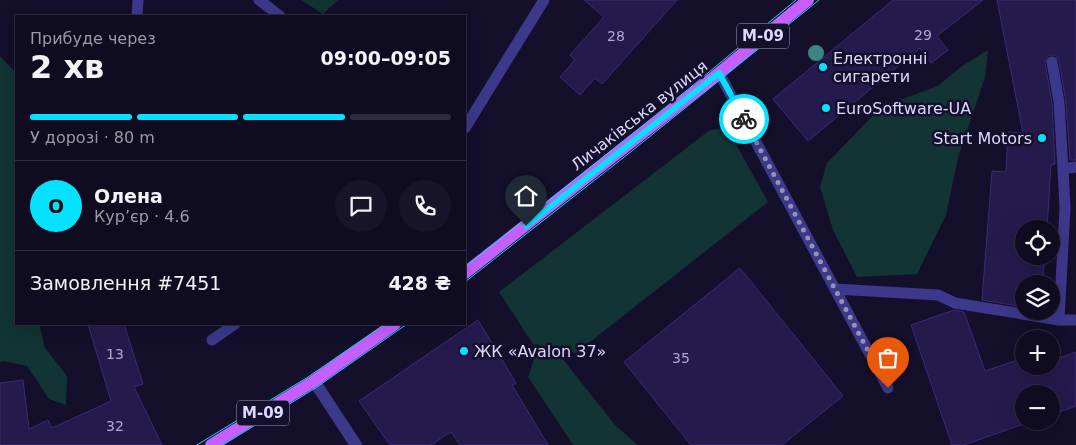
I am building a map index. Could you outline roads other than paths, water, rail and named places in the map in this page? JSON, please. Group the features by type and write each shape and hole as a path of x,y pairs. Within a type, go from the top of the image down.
{"main road":[{"name":"Личаківська вулиця","path":"466,272 719,73 808,0"},
{"name":"М-09","path":"211,445 314,381 394,325"}],"street":[{"path":"314,381 356,445"}],"lane":[{"path":"137,15 138,0"},
{"path":"259,0 279,15"},
{"path":"466,126 544,0"},
{"path":"1052,62 1059,102 1065,208 1060,301"},
{"path":"719,73 888,388"},
{"path":"1063,168 1076,167"},
{"path":"835,289 938,294 955,303 1015,313"},
{"path":"1060,320 1076,320"},
{"path":"212,340 234,325"}],"tram line":[{"path":"466,266 691,87 796,0"},
{"path":"466,281 819,0"},
{"path":"197,445 308,377 384,325"},
{"path":"223,445 317,387 406,325"}],"place":[{"name":"Електронні сигарети","path":"823,67"},
{"name":"EuroSoftware-UA","path":"826,108"},
{"name":"Start Motors","path":"1042,138"},
{"name":"ЖК «Avalon 37»","path":"464,351"}]}
